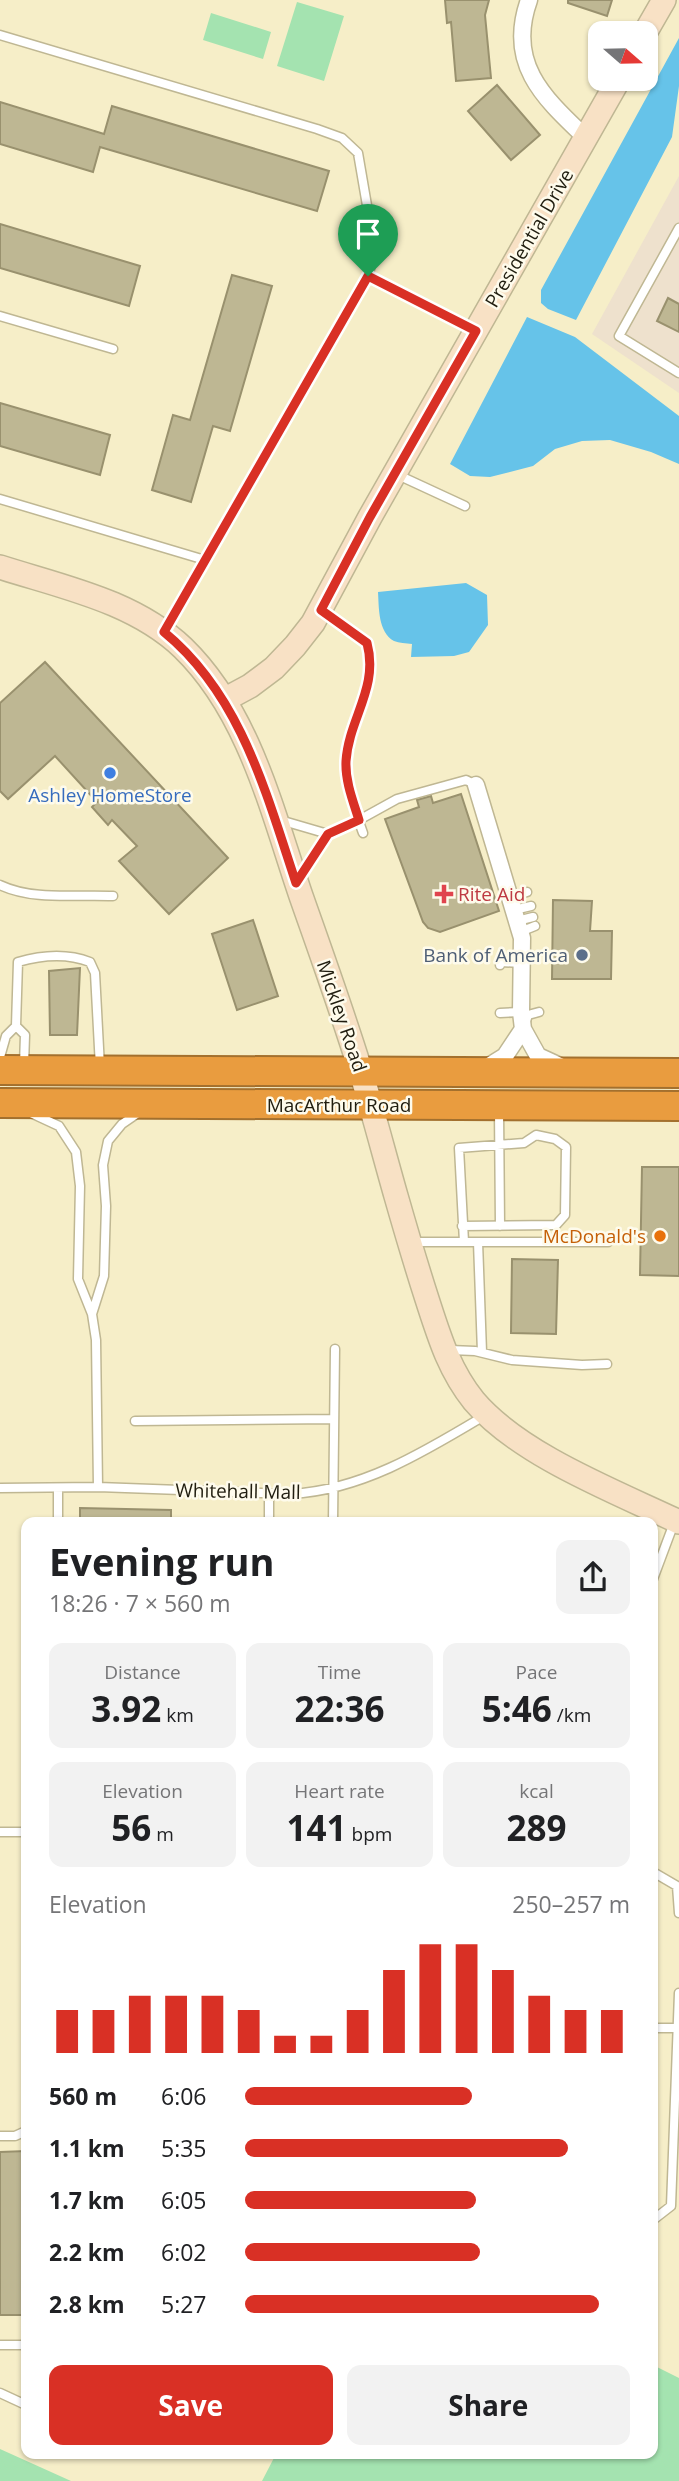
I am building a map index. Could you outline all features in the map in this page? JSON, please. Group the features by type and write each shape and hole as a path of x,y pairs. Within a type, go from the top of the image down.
{"highway":[{"name":"MacArthur Road","path":"8,1065 100,1070 679,1073"},
{"name":"MacArthur Road","path":"4,1103 679,1106"}],"street":[{"path":"529,0 523,21 522,42 533,81 545,98 586,138"},
{"path":"652,21 664,0"},
{"name":"Presidential Drive","path":"224,700 274,667 295,646 321,610 612,91"},
{"name":"Mickley Road","path":"0,567 118,606 164,632 202,669 224,700 250,754 275,819 361,1071 409,1242 443,1350 454,1374 486,1414 524,1444 677,1521"},
{"path":"476,785 521,917 522,1021 538,1056 573,1072"},
{"path":"480,1072 505,1056 522,1021"}],"lane":[{"path":"0,35 342,138 358,153 375,252 368,276 164,632"},
{"path":"679,228 619,336 679,373"},
{"path":"368,276 476,331"},
{"path":"0,316 113,349"},
{"path":"395,474 465,506"},
{"path":"0,499 205,560"},
{"path":"321,610 367,643 372,660 370,680 346,761 349,789 363,833"},
{"path":"296,883 328,834 397,799 466,780 476,785"},
{"path":"275,819 328,834"},
{"path":"0,885 36,895 113,896"},
{"path":"521,917 527,892"},
{"path":"521,917 531,906"},
{"path":"8,1065 6,1036 16,1026 18,962 36,957 75,956 90,962 95,973 100,1070"},
{"path":"500,965 500,962 522,963"},
{"path":"500,1013 522,1021 528,1015 539,1012"},
{"path":"8,1065 25,1035 16,1026"},
{"path":"4,1103 59,1126 76,1152 80,1186 78,1279 92,1314 96,1340 98,1487"},
{"path":"92,1314 104,1276 106,1206 103,1165 108,1141 122,1124 152,1103"},
{"path":"499,1105 500,1226"},
{"path":"462,1226 556,1225 565,1215 566,1147 555,1139 536,1135 524,1143 459,1148 462,1226 464,1242"},
{"path":"409,1242 608,1242"},
{"path":"478,1242 482,1352"},
{"path":"333,1517 335,1349"},
{"path":"443,1350 482,1352 512,1360 607,1364"},
{"name":"Whitehall Mall","path":"0,1488 98,1487 269,1493 318,1492 334,1486 352,1484 414,1457 486,1414"},
{"path":"135,1421 334,1419"},
{"path":"58,1488 58,1517"},
{"path":"269,1493 269,1517"},
{"path":"658,1567 677,1521"},
{"path":"0,1832 21,1832"},
{"path":"658,1875 677,1886 679,1913"},
{"path":"658,2216 671,2206 679,1993"},
{"path":"658,2028 677,2028"},
{"path":"0,2136 21,2133"},
{"path":"0,2345 21,2345"},
{"path":"0,2393 21,2403"}],"shaded area":[{"path":"679,176 679,393 592,334"}],"green space":[{"path":"297,2 344,16 324,81 277,66"},
{"path":"211,13 271,32 263,59 203,40"},
{"path":"658,2368 679,2378 679,2481 262,2481 273,2459 658,2459"},
{"path":"0,2449 71,2481 0,2481"}],"water":[{"path":"679,38 679,86 672,137 576,320 548,309 541,303 541,290 650,91 658,91 658,76"},
{"path":"527,317 575,337 679,416 679,464 651,452 610,440 582,441 555,449 533,466 490,477 470,476 450,464"},
{"path":"466,583 487,595 488,625 469,652 454,656 411,657 412,644 394,641 385,632 380,619 378,592"}],"building":[{"path":"445,0 489,0 485,15 491,78 456,81 451,22 447,23"},
{"path":"568,0 612,0 607,16 568,3"},
{"path":"497,85 540,135 511,160 468,111"},
{"path":"0,102 104,134 112,106 329,171 317,211 100,147 93,172 0,144"},
{"path":"0,224 140,266 129,306 0,268"},
{"path":"232,275 272,286 230,431 213,426 191,502 152,490 173,415 190,420"},
{"path":"668,298 679,304 679,332 657,321"},
{"path":"0,403 110,435 100,475 0,446"},
{"name":"Ashley HomeStore","path":"45,662 228,858 169,914 119,861 137,846 112,820 108,825 92,807 97,802 55,756 8,799 0,791 0,703"},
{"name":"Rite Aid","path":"461,794 499,911 440,932 428,928 423,922 385,819 419,807 417,800 431,796 433,803"},
{"name":"Bank of America","path":"553,900 592,901 590,931 612,931 611,979 552,979"},
{"path":"253,920 278,996 237,1010 212,934"},
{"path":"80,968 77,1035 50,1035 49,971"},
{"name":"McDonald's","path":"642,1167 679,1167 679,1276 640,1275"},
{"path":"512,1259 558,1260 556,1334 511,1333"},
{"path":"80,1508 171,1510 171,1517 80,1517"},
{"path":"21,2151 21,2315 0,2315 0,2152"}],"place":[{"name":"Ashley HomeStore","path":"110,773"},
{"name":"Rite Aid","path":"444,894"},
{"name":"Bank of America","path":"582,955"},
{"name":"McDonald's","path":"660,1236"}],"route":[{"path":"368,276 476,331 370,517 321,610 367,643 372,660 370,680 346,761 349,789 359,820 328,834 296,883 261,779 224,700 202,669 164,632 368,276"}]}
